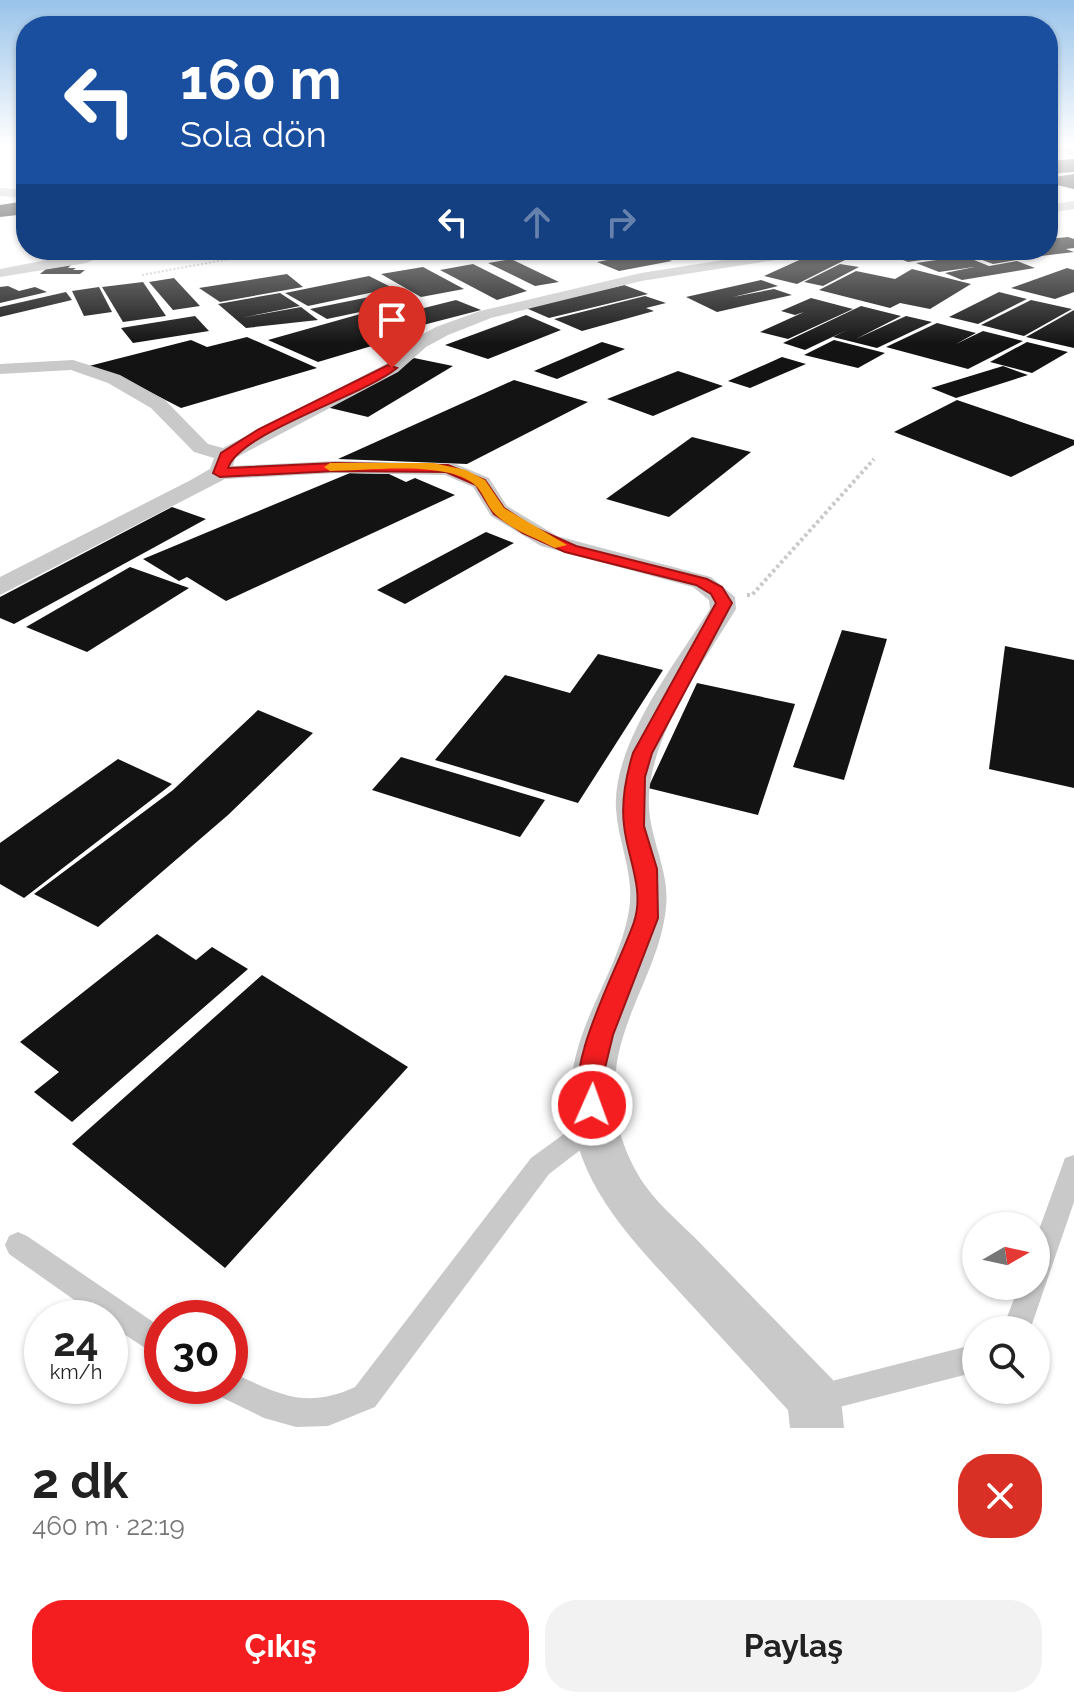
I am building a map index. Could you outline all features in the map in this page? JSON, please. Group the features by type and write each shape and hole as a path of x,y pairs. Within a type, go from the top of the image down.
{"street":[{"path":"0,273 80,260"},
{"path":"0,587 223,464 264,432 392,368 420,343 486,314 628,280 752,260"},
{"path":"0,369 73,365 114,379 158,404 201,448 223,464 448,469 481,483 499,511 549,541 702,582 722,597 723,609 678,684 643,753 635,777 634,826 646,869 647,918 601,1035 592,1068 592,1105 597,1135 608,1167 628,1201 816,1414"}],"lane":[{"path":"248,1396 271,1408 296,1415 322,1414 365,1397 540,1166 572,1142 597,1135"},
{"path":"1050,1235 1074,1166"},
{"path":"18,1245 144,1332"},
{"path":"816,1414 962,1363"}],"path":[{"path":"142,275 224,260"},
{"path":"722,597 752,595 874,459"}],"building":[{"path":"0,211 16,211 16,215 0,217"},
{"path":"1058,238 1074,239 1074,248 1066,249 1074,252 1058,254"},
{"path":"513,260 559,282 535,286 488,263"},
{"path":"607,260 672,261 619,271 597,262"},
{"path":"799,260 845,260 797,284 764,276"},
{"path":"974,260 989,266 1017,261 1035,268 962,280 945,273 974,267 939,272 916,263"},
{"path":"982,260 1016,260 993,264"},
{"path":"473,264 527,291 497,300 440,270"},
{"path":"840,264 859,267 823,286 804,282"},
{"path":"71,265 68,268 85,270 80,274 40,274 46,269"},
{"path":"423,267 464,289 421,297 381,274"},
{"path":"1067,268 1074,270 1074,292 1055,299 1011,288"},
{"path":"912,269 971,284 930,309 900,303 890,308 819,290 856,271 895,279"},
{"path":"287,274 303,287 220,302 199,288"},
{"path":"369,276 393,288 308,306 285,293"},
{"path":"174,278 200,306 173,310 149,282"},
{"path":"761,280 778,286 733,297 774,289 792,295 717,312 686,297"},
{"path":"143,282 166,316 123,322 102,287"},
{"path":"624,285 648,294 549,318 526,308"},
{"path":"8,286 19,291 35,287 47,292 0,303 0,287"},
{"path":"99,287 112,312 84,316 72,291"},
{"path":"66,292 72,300 0,317 0,307"},
{"path":"999,292 1027,299 978,324 949,317"},
{"path":"280,293 300,306 241,318 301,307 318,320 246,328 218,304"},
{"path":"389,293 407,302 327,319 310,309"},
{"path":"645,296 666,303 646,308 654,311 582,331 554,319"},
{"path":"811,298 853,309 788,339 760,332 804,312 795,315 781,311"},
{"path":"456,300 481,310 423,325 400,314"},
{"path":"1031,300 1072,309 1024,336 981,325"},
{"path":"861,306 901,316 856,339 906,316 932,322 877,348 833,337 847,330 805,350 783,343"},
{"path":"1074,310 1074,348 1026,337"},
{"path":"371,311 422,331 318,362 268,340"},
{"path":"526,315 561,330 488,359 445,345"},
{"path":"195,316 209,331 133,343 121,328"},
{"path":"937,323 976,333 956,344 983,331 1023,341 968,369 886,347"},
{"path":"247,337 317,368 181,408 117,375 89,366 191,340 207,347"},
{"path":"834,340 885,353 858,368 804,355"},
{"path":"602,342 625,349 557,379 534,371"},
{"path":"1027,342 1068,352 1032,373 990,362"},
{"path":"782,357 806,364 750,388 728,381"},
{"path":"414,358 453,366 368,417 326,407"},
{"path":"1003,366 1028,375 956,398 931,388"},
{"path":"678,371 723,386 653,416 607,399"},
{"path":"514,380 588,402 467,464 338,459"},
{"path":"957,400 1074,440 1074,445 1011,477 894,432"},
{"path":"692,437 751,452 669,517 606,499"},
{"path":"350,473 389,474 406,482 415,478 455,495 226,601 187,577 179,581 143,559"},
{"path":"172,507 206,519 14,624 0,618 0,597"},
{"path":"486,532 514,543 405,604 377,590"},
{"path":"130,567 189,588 87,652 26,627"},
{"path":"842,630 887,639 844,780 793,767"},
{"path":"1005,646 1074,660 1074,788 989,769"},
{"path":"598,654 663,670 578,803 435,760 505,675 570,693"},
{"path":"697,683 795,704 758,815 648,788"},
{"path":"258,710 313,733 228,815 98,927 34,894 173,790"},
{"path":"401,757 545,800 520,837 372,790"},
{"path":"118,759 172,784 24,898 0,884 0,843"},
{"path":"157,934 196,960 212,947 248,969 72,1122 34,1092 59,1072 20,1042"},
{"path":"262,975 408,1067 225,1268 72,1144"}],"slow traffic":[{"path":"330,467 433,466 462,472 481,483 499,511 512,521 560,545"}],"route":[{"path":"392,368 264,432 226,455 220,473 413,466 433,466 462,472 481,483 499,511 549,541 591,555 702,582 717,591 724,603 643,753 635,777 632,801 634,826 649,890 647,918 601,1035 592,1068 592,1105"}]}
